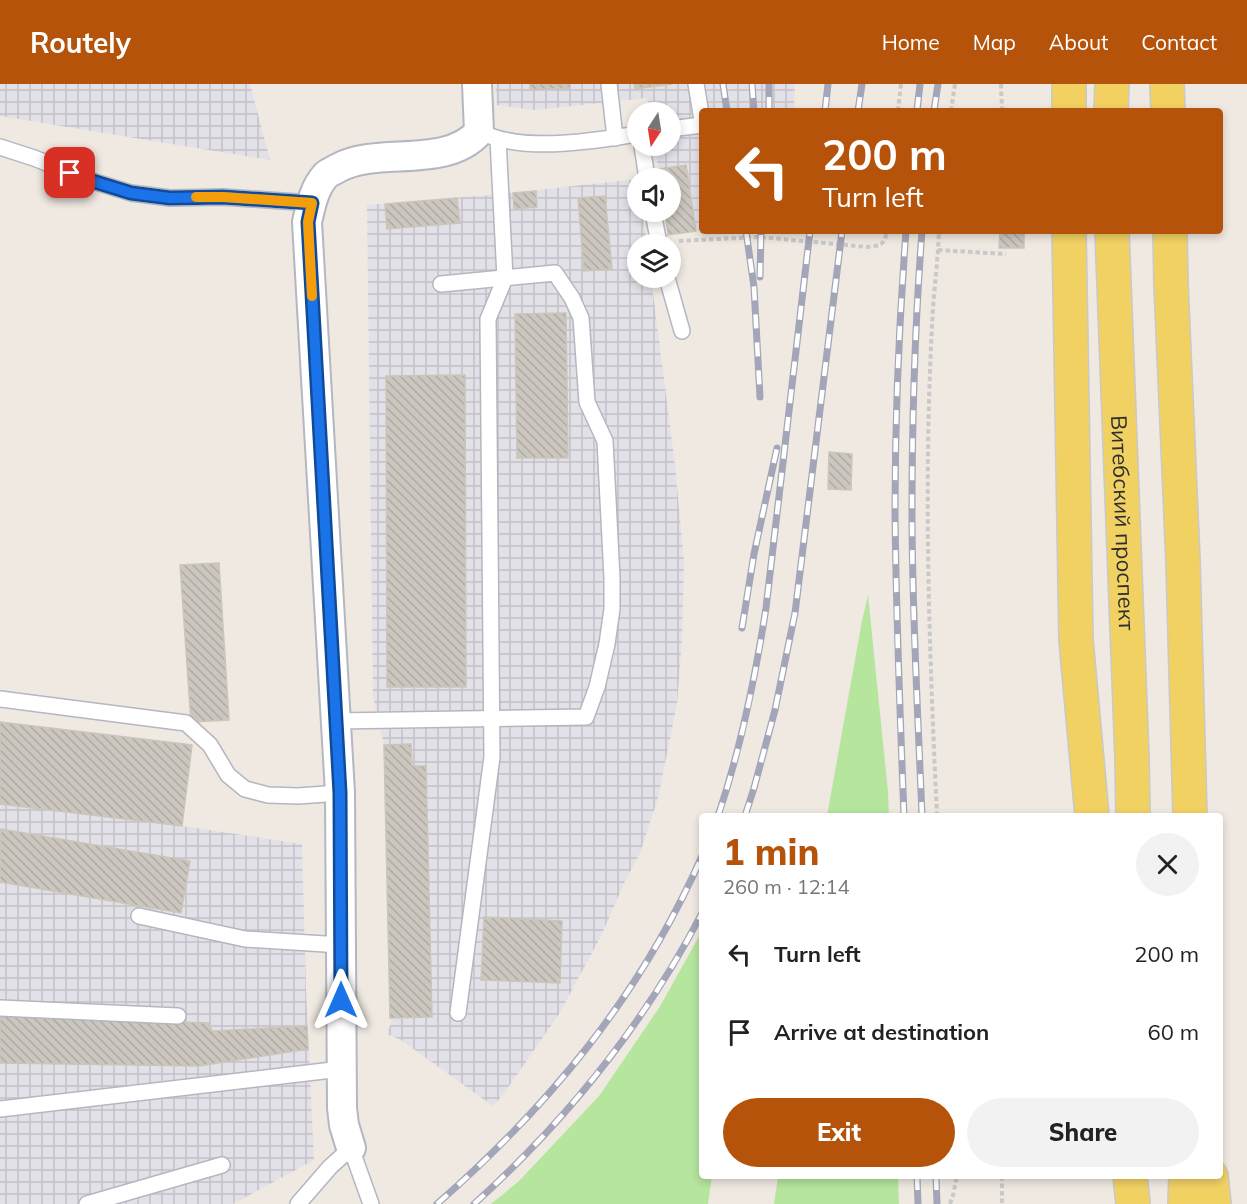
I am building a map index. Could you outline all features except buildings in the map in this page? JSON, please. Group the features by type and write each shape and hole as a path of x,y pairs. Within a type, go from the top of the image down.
{"main road":[{"path":"1069,84 1069,108"},
{"path":"1111,108 1112,84"},
{"path":"1167,84 1168,108"},
{"path":"1069,234 1076,640 1092,813"},
{"name":"Витебский проспект","path":"1113,234 1133,813"},
{"path":"1177,236 1171,284 1183,561 1190,813"},
{"path":"1130,1179 1132,1204"},
{"path":"1137,1179 1138,1204"},
{"path":"1185,1204 1186,1179"},
{"path":"1211,1179 1215,1204"}],"street":[{"path":"351,1148 344,1125 342,1107 340,793 308,222 314,193 327,175 347,164 371,159 434,154 488,136 477,84"}],"lane":[{"path":"609,84 615,138"},
{"path":"696,84 700,108"},
{"path":"681,128 699,125"},
{"path":"458,1013 492,757 488,319 505,278 488,136 543,145 627,136"},
{"path":"0,147 131,193 170,198 223,197 312,203"},
{"path":"336,721 586,717 597,687 612,609 612,578 605,441 587,402 581,318 572,298 555,273 441,284"},
{"path":"670,288 682,331"},
{"path":"0,699 186,723 210,745 228,775 245,789 268,795 297,796 340,793"},
{"path":"139,916 245,939 341,945"},
{"path":"0,1008 178,1016"},
{"path":"0,1109 341,1069"},
{"path":"298,1204 330,1167 351,1148 371,1204"},
{"path":"87,1204 222,1165"}],"path":[{"path":"898,108 902,84"},
{"path":"951,108 955,84"},
{"path":"1001,84 1002,108"},
{"path":"681,242 759,237 867,247 880,245 885,241 886,234"},
{"path":"937,813 928,513 931,353 939,234"},
{"path":"938,250 1006,254"},
{"path":"950,1204 956,1179"},
{"path":"1002,1179 1002,1204"}],"shaded area":[{"path":"0,84 250,84 270,160 0,116"},
{"path":"495,84 795,84 794,108 699,108 699,231 675,234 668,234 666,222 681,222 681,168 658,168 657,156 681,156 681,102 648,102 647,98 535,110 497,105"},
{"path":"627,180 627,222 644,222 645,234 627,234 627,288 652,288 675,465 684,562 677,704 658,798 640,853 601,936 559,1014 493,1106 401,1040 387,1034 392,1021 390,1018 384,745 373,696 367,205 501,194"},
{"path":"0,804 182,826 302,844 314,1160 233,1204 0,1204"}],"green space":[{"path":"868,595 889,813 828,813"},
{"path":"699,936 699,1179 712,1179 708,1204 491,1204 519,1181 599,1096 659,1008"},
{"path":"778,1179 898,1179 899,1204 774,1204"}],"railway":[{"path":"723,84 727,108"},
{"path":"752,84 754,108"},
{"path":"769,84 769,108"},
{"path":"825,108 828,84"},
{"path":"858,108 862,84"},
{"path":"917,108 920,84"},
{"path":"934,108 938,84"},
{"path":"746,234 754,287 760,397"},
{"path":"760,277 761,234"},
{"path":"719,813 734,765 746,713 766,608 810,234"},
{"path":"746,813 775,710 795,613 842,234"},
{"path":"904,813 895,512 898,371 906,234"},
{"path":"922,234 914,371 912,512 922,813"},
{"path":"742,628 754,554 777,448"},
{"path":"437,1204 518,1127 589,1045 651,955 678,907 699,862"},
{"path":"474,1204 540,1139 601,1069 655,993 699,919"},
{"path":"917,1179 918,1204"},
{"path":"936,1179 937,1204"}],"slow traffic":[{"path":"196,197 312,203 308,222 312,296"}],"route":[{"path":"70,173 131,193 170,198 223,197 312,203 308,222 340,793 341,1000"}]}
